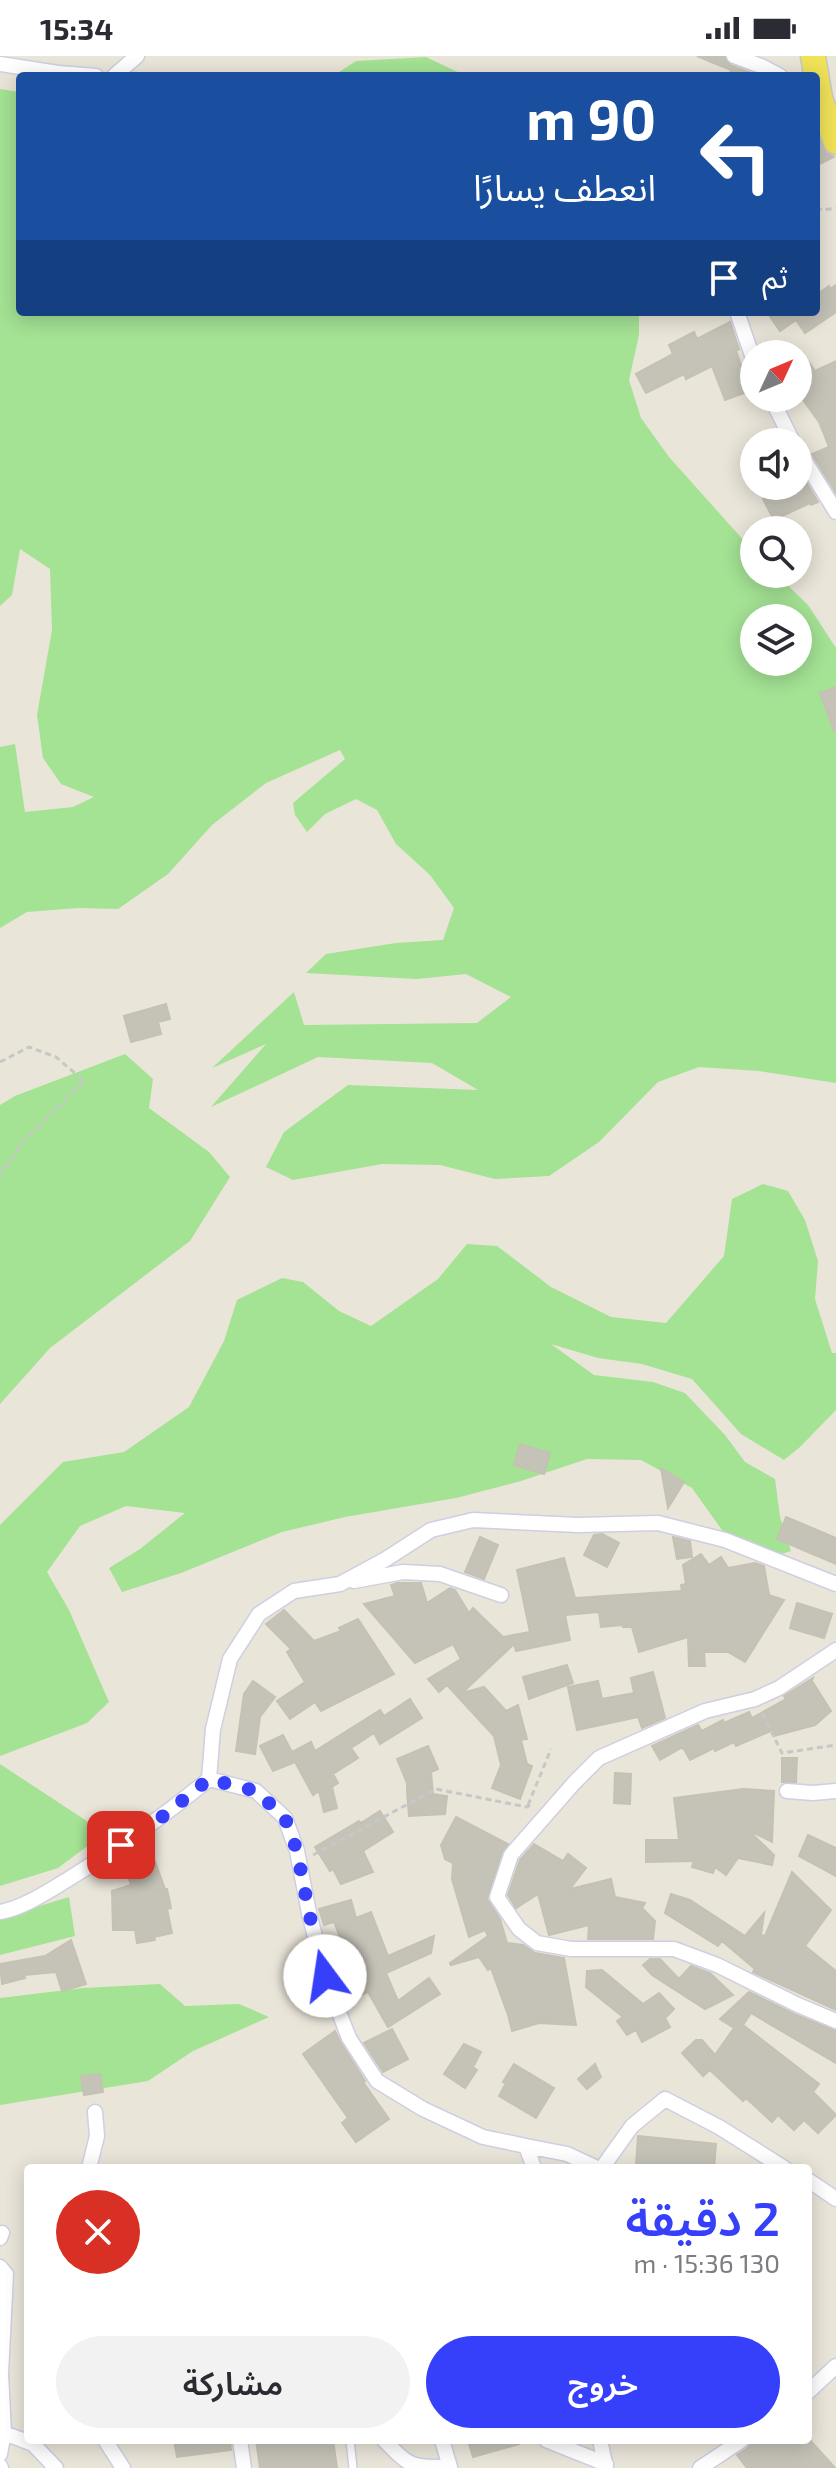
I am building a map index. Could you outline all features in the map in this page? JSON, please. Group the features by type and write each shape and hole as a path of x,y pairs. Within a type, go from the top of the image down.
{"main road":[{"path":"820,102 836,142"}],"street":[{"path":"119,72 137,56"},
{"path":"734,56 772,72"},
{"path":"0,64 52,72"},
{"path":"738,316 747,340"},
{"path":"812,473 836,512"},
{"path":"340,1584 431,1530 473,1520 578,1525 658,1523 725,1540 836,1584"},
{"path":"0,1912 50,1890 101,1859 162,1817 209,1779 213,1729 230,1659 259,1614 294,1591 403,1572 440,1574 501,1595"},
{"path":"836,1650 779,1688 755,1699 705,1711 599,1758 511,1855 497,1897 519,1929 537,1943 571,1949 674,1949 717,1965 836,2021"},
{"path":"209,1779 256,1791 285,1818 299,1862 325,1976 349,2038 377,2081 423,2109 483,2137 567,2154 590,2164"},
{"path":"787,1791 836,1791"},
{"path":"602,2164 632,2126 665,2099 719,2127 778,2164"},
{"path":"90,2164 97,2136 95,2112"},
{"path":"526,2146 533,2164"},
{"path":"812,2183 836,2199"},
{"path":"0,2267 6,2274 1,2374 4,2433 0,2454"},
{"path":"812,2388 836,2366"},
{"path":"4,2433 24,2441"},
{"path":"33,2444 56,2468"},
{"path":"108,2444 123,2468"},
{"path":"241,2444 244,2468"},
{"path":"388,2444 412,2467 450,2467 443,2444"},
{"path":"555,2444 606,2466"},
{"path":"601,2444 606,2466"},
{"path":"700,2468 736,2444"}],"lane":[{"path":"350,2444 353,2468"}],"path":[{"path":"0,1062 29,1047 56,1057 84,1081 23,1142 0,1175"},
{"path":"755,1699 782,1753 836,1745"},
{"path":"527,1807 551,1749"},
{"path":"299,1862 436,1789 527,1807 539,1799"}],"green space":[{"path":"426,57 458,72 339,72 356,61"},
{"path":"0,89 16,91 16,316 639,316 639,335 629,380 641,418 669,457 740,536 740,588 790,588 807,604 740,604 740,676 812,676 812,611 836,648 836,1083 759,1071 699,1067 658,1082 599,1142 549,1176 495,1179 440,1165 382,1164 293,1180 266,1167 284,1132 348,1085 478,1090 432,1063 318,1057 211,1107 266,1044 212,1068 294,992 304,1025 477,1023 511,997 466,974 417,979 306,973 326,954 396,943 443,940 454,908 430,875 396,844 377,810 356,799 325,814 307,832 295,815 293,803 345,759 340,750 266,783 212,825 168,874 118,909 27,912 0,928 0,747 15,744 25,812 73,807 94,797 61,784 43,758 37,715 52,630 50,569 20,549 12,595 0,606"},
{"path":"125,1054 153,1079 149,1108 209,1152 230,1177 190,1241 50,1348 0,1404 0,1105 15,1096"},
{"path":"763,1184 788,1191 805,1220 818,1261 815,1299 832,1353 836,1353 836,1410 784,1460 741,1434 692,1379 642,1364 598,1358 551,1344 594,1375 653,1382 685,1393 725,1435 745,1462 775,1479 780,1517 791,1551 775,1556 732,1544 692,1488 641,1460 587,1459 456,1498 345,1517 282,1532 181,1573 122,1592 109,1568 140,1549 185,1513 126,1506 80,1526 47,1572 69,1610 109,1702 87,1723 0,1756 0,1525 63,1462 124,1452 189,1407 224,1341 237,1300 282,1278 303,1282 339,1311 371,1326 438,1279 467,1244 497,1246 551,1287 611,1317 666,1323 724,1256 732,1199"},
{"path":"0,1764 105,1833 58,1868 0,1886"},
{"path":"69,1897 75,1936 0,1955 0,1918"},
{"path":"160,1984 185,2006 239,2004 269,2017 193,2051 148,2081 0,2105 0,1998 83,1988"}],"building":[{"path":"697,56 724,56 730,65 748,72 731,70"},
{"path":"820,140 826,153 834,157 820,164"},
{"path":"836,285 836,312 805,333 796,320 780,331 770,316 820,316 820,292 829,286 830,289"},
{"path":"730,322 739,349 736,351 740,362 740,395 725,400 712,366 686,379 684,374 646,393 636,374 673,354 669,345 694,332 697,339"},
{"path":"836,361 836,493 812,454 829,447 812,412 812,366 815,371"},
{"path":"812,492 818,502 782,516 772,516 764,500 812,500"},
{"path":"836,687 836,731 834,731 820,693"},
{"path":"166,1004 170,1019 158,1022 161,1034 131,1042 124,1016"},
{"path":"520,1444 550,1453 544,1474 514,1465"},
{"path":"661,1468 684,1482 668,1508"},
{"path":"786,1517 836,1538 836,1564 777,1539"},
{"path":"602,1534 619,1543 607,1567 584,1555 594,1535"},
{"path":"480,1537 498,1545 484,1579 465,1572"},
{"path":"673,1537 690,1541 692,1557 677,1559"},
{"path":"701,1554 709,1565 721,1557 728,1568 755,1563 764,1566 769,1595 784,1600 745,1662 728,1652 704,1652 705,1666 689,1666 688,1637 639,1652 632,1627 601,1627 599,1612 565,1615 570,1640 516,1651 514,1644 462,1693 484,1687 506,1711 518,1705 527,1739 521,1740 527,1764 532,1766 520,1799 492,1788 501,1765 494,1736 447,1685 439,1692 428,1679 461,1659 453,1644 415,1663 364,1604 395,1596 391,1585 397,1583 421,1583 427,1603 450,1588 455,1590 469,1613 473,1608 503,1637 530,1632 517,1570 564,1558 575,1598 682,1591 681,1585 686,1584 683,1565"},
{"path":"797,1603 832,1614 824,1638 790,1628"},
{"path":"284,1610 314,1641 341,1631 339,1628 358,1619 394,1674 321,1711 315,1702 290,1719 277,1701 305,1682 287,1652 291,1649 266,1624"},
{"path":"567,1665 573,1683 529,1699 523,1677"},
{"path":"653,1672 665,1718 642,1728 638,1717 577,1730 568,1687 598,1681 602,1699 634,1693 631,1678"},
{"path":"813,1678 831,1711 815,1725 774,1736 773,1730 736,1746 734,1742 715,1751 714,1748 690,1760 681,1748 660,1760 652,1746 698,1725 702,1731 749,1712 752,1718 786,1699 784,1696"},
{"path":"253,1681 275,1697 260,1717 255,1754 236,1751 244,1694"},
{"path":"410,1699 422,1718 380,1744 374,1733 351,1748 358,1758 333,1774 338,1783 332,1787 337,1808 324,1812 319,1791 313,1795 295,1762 273,1771 260,1746 283,1735 292,1752 311,1742 315,1751 380,1710 384,1716"},
{"path":"428,1746 438,1769 431,1772 433,1794 447,1796 445,1814 409,1816 407,1783 397,1759"},
{"path":"782,1758 797,1758 796,1782 782,1782"},
{"path":"615,1773 631,1774 630,1804 614,1803"},
{"path":"743,1789 774,1791 772,1842 748,1830 774,1855 772,1865 738,1858 726,1875 715,1867 713,1873 692,1867 694,1861 646,1862 646,1840 679,1840 674,1798"},
{"path":"380,1811 393,1832 363,1851 373,1872 341,1884 315,1847"},
{"path":"456,1817 508,1844 502,1852 487,1899 500,1919 507,1943 523,1945 535,1953 564,1958 576,2025 539,2023 512,2031 491,1968 488,1970 479,1957 451,1965 488,1936 485,1930 469,1937 452,1879 453,1863 445,1859 441,1845"},
{"path":"808,1835 836,1848 836,1876 799,1856"},
{"path":"534,1844 563,1861 568,1854 586,1868 570,1889 611,1879 615,1897 645,1903 642,1908 655,1921 653,1939 588,1939 589,1925 549,1935 538,1894 516,1908 508,1895 520,1860"},
{"path":"153,1856 167,1889 172,1933 137,1943 135,1930 113,1930 112,1891 131,1885 124,1866"},
{"path":"792,1872 831,1910 805,1946 836,1971 836,2010 753,1972 755,1969 722,1941 718,1946 665,1913 671,1894 690,1900 745,1936 764,1913 761,1935 765,1936"},
{"path":"351,1900 356,1918 371,1912 388,1956 434,1936 431,1953 386,1973 398,2001 429,1978 440,1994 388,2027 368,1992 346,2002 332,1965 348,1958 334,1922 324,1925 319,1909"},
{"path":"71,1940 86,1984 62,1991 56,1972 24,1975 25,1978 2,1984 0,1964 45,1956"},
{"path":"650,1959 660,1959 679,1979 691,1966 710,1973 733,1995 705,2009 652,1975 643,1965"},
{"path":"602,1970 643,2004 659,1993 674,2009 665,2018 670,2027 642,2042 636,2030 627,2035 617,2021 623,2017 586,1987 587,1971"},
{"path":"749,1992 836,2031 836,2063 751,2013 743,2025 819,2084 813,2092 836,2115 818,2133 804,2120 794,2130 778,2115 772,2122 746,2098 743,2101 710,2070 703,2076 682,2053 696,2040 702,2040 715,2055 734,2028 720,2019"},
{"path":"392,2029 408,2059 383,2072 364,2043"},
{"path":"335,2031 363,2082 389,2119 356,2142 342,2123 348,2118 303,2054"},
{"path":"464,2044 481,2052 473,2067 477,2070 465,2088 444,2074"},
{"path":"514,2064 554,2088 536,2118 499,2096"},
{"path":"595,2064 601,2077 587,2089 578,2079"},
{"path":"100,2074 103,2092 84,2095 81,2076"},
{"path":"638,2136 716,2144 714,2164 636,2164"},
{"path":"812,2442 835,2468 747,2468 737,2455 750,2444"},
{"path":"175,2444 230,2444 231,2450 177,2457"},
{"path":"257,2444 334,2444 337,2468 260,2468"},
{"path":"469,2444 519,2444 473,2457"}],"route":[{"path":"121,1845 209,1779 256,1791 285,1818 297,1851 325,1976"}]}
